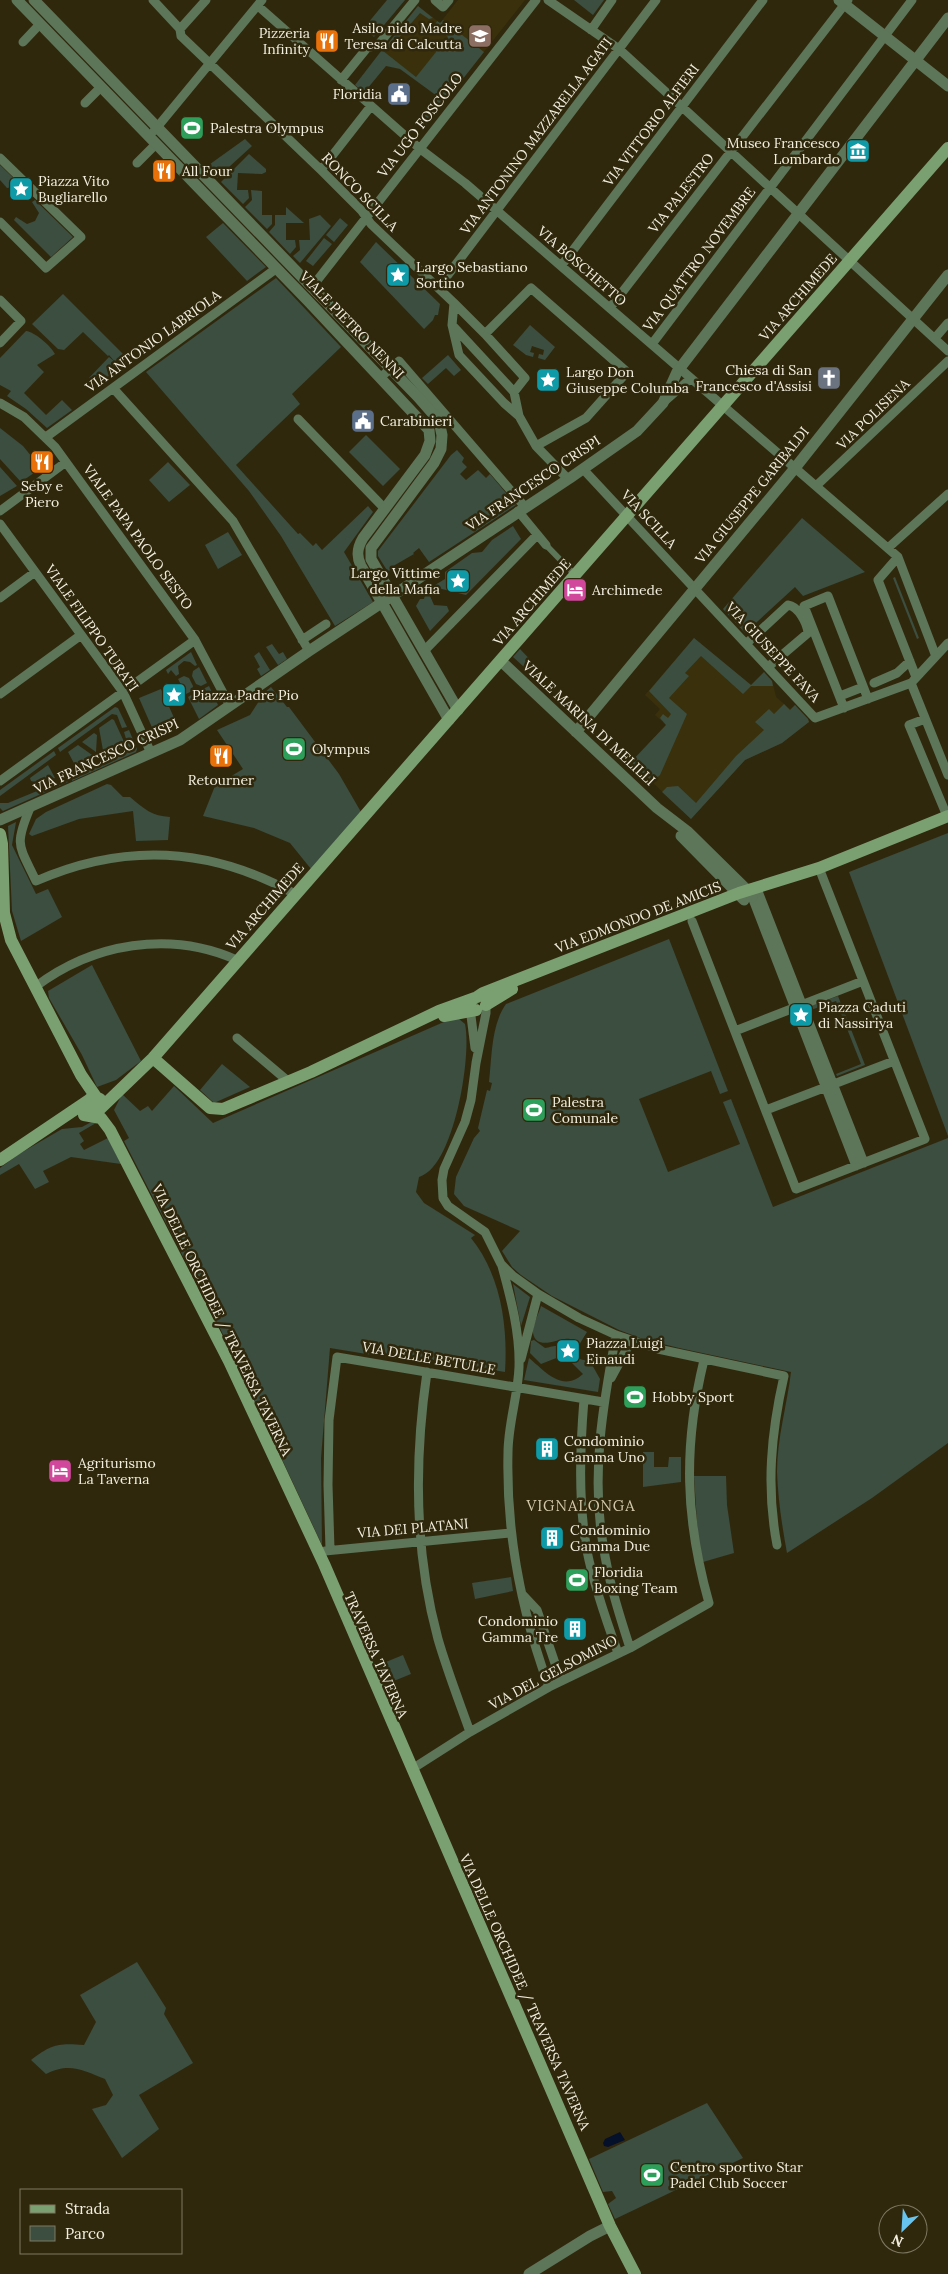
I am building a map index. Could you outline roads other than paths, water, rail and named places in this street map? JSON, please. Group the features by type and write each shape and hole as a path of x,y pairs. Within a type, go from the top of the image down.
{"main road":[{"name":"VIA ARCHIMEDE","path":"0,1160 50,1127 97,1105 137,1074 153,1058 948,148"},
{"name":"VIA EDMONDO DE AMICIS","path":"478,1005 726,899 748,895 788,883 815,869 948,816"},
{"name":"VIA DELLE ORCHIDEE / TRAVERSA TAVERNA","path":"0,834 4,913 11,940 229,1361 323,1551 412,1769 610,2226 635,2274"},
{"name":"VIA EDMONDO DE AMICIS","path":"478,1005 506,991 692,921 748,895"},
{"path":"153,1058 214,1110 226,1108 288,1082 452,1006 478,1005"},
{"path":"408,1027 478,1005"}],"street":[{"name":"VIALE PIETRO NENNI","path":"17,0 40,24 64,39 154,136 202,182 277,268 309,288"},
{"name":"VIALE PIETRO NENNI","path":"34,0 101,86 202,182 391,368 434,414 435,429"},
{"name":"RONCO SCILLA","path":"154,0 180,29 181,36 321,170 485,334 525,378 514,392"},
{"path":"180,29 206,0"},
{"path":"341,80 367,48 378,45 415,0"},
{"path":"435,0 443,7 448,0"},
{"path":"548,0 619,49 770,188 800,213 948,351"},
{"path":"592,31 612,0"},
{"name":"VIA ANTONINO MAZZARELLA AGATI","path":"441,292 497,211 656,0"},
{"name":"VIA VITTORIO ALFIERI","path":"561,266 763,0"},
{"name":"VIA QUATTRO NOVEMBRE","path":"652,344 912,0"},
{"path":"844,1 948,86"},
{"name":"VIA PALESTRO","path":"610,308 731,152 844,1"},
{"name":"VIA UGO FOSCOLO","path":"310,303 309,288 535,2"},
{"path":"137,163 154,136 260,3"},
{"name":"VIA BOSCHETTO","path":"260,3 341,80 419,148 497,211 898,557"},
{"name":"VIA FRANCESCO CRISPI","path":"0,820 180,740 309,651 583,469 637,430 664,403 680,368 948,18"},
{"path":"22,42 40,24"},
{"path":"85,103 101,86"},
{"path":"321,170 371,106"},
{"path":"0,158 81,237 46,268 0,223"},
{"name":"VIA ANTONIO LABRIOLA","path":"46,437 277,268"},
{"name":"VIA GIUSEPPE GARIBALDI","path":"576,732 795,468 948,275"},
{"name":"VIALE PIETRO NENNI","path":"309,288 310,303 435,429"},
{"path":"485,334 531,288 627,372 586,418 536,446"},
{"path":"0,300 21,321 0,343"},
{"path":"454,303 452,325 459,355 504,403 519,416"},
{"path":"934,338 948,323"},
{"path":"452,325 514,392 519,416 536,446 568,479"},
{"path":"382,377 399,361 455,424 522,509 537,535 576,575"},
{"name":"VIA POLISENA","path":"816,486 948,361"},
{"path":"664,403 691,378"},
{"path":"113,388 233,521 309,651"},
{"name":"VIALE PAPA PAOLO SESTO","path":"0,403 24,417 46,437 66,462 195,640 230,706"},
{"path":"298,419 384,508"},
{"path":"359,545 428,448 430,436 435,429 455,424"},
{"path":"367,556 434,463 441,449 442,435 435,429"},
{"path":"428,448 441,449"},
{"path":"0,510 66,462"},
{"name":"VIA SCILLA","path":"583,469 695,588"},
{"path":"888,548 948,494"},
{"name":"VIALE FILIPPO TURATI","path":"0,524 123,692 151,753"},
{"path":"424,651 537,535"},
{"path":"359,545 424,651 453,715"},
{"path":"359,545 367,556 382,603 453,715"},
{"path":"935,654 898,557 878,580 910,661 913,680 925,719 948,775"},
{"path":"0,598 35,572"},
{"name":"VIA GIUSEPPE FAVA","path":"695,588 815,718 913,680"},
{"path":"844,708 804,606 828,596 868,699"},
{"path":"747,643 788,605 797,609 808,633 768,667"},
{"path":"302,640 326,624"},
{"path":"0,694 82,634"},
{"path":"0,781 195,640"},
{"path":"913,680 935,654 948,643"},
{"name":"VIALE MARINA DI MELILLI","path":"501,661 657,808 718,876 748,895"},
{"path":"874,683 897,673 910,661"},
{"path":"840,696 863,687"},
{"path":"925,719 909,725 945,801 948,816"},
{"path":"30,808 19,836 20,848 36,881 87,862 122,856 158,854 194,857 229,865 263,878 295,894"},
{"name":"VIALE MARINA DI MELILLI","path":"657,808 687,831 748,895"},
{"path":"692,921 796,1189 925,1139 863,981 815,869"},
{"path":"718,876 726,899"},
{"path":"748,895 799,1006 860,1164"},
{"path":"35,987 56,972 88,956 142,944 196,947 237,960"},
{"path":"735,1031 863,981"},
{"path":"476,1063 472,1025 478,1005"},
{"path":"478,1005 476,1063 471,1100 462,1130 444,1169 442,1192 448,1206 485,1232 501,1264 515,1318 519,1367"},
{"path":"237,1038 288,1082"},
{"path":"766,1110 894,1061"},
{"path":"501,1264 522,1284 538,1294 579,1318 630,1341 704,1360 784,1376 773,1426 770,1460 770,1494 777,1545"},
{"path":"538,1294 519,1367 509,1426 508,1453 511,1533 520,1592 533,1640 549,1687"},
{"path":"616,1335 603,1402 599,1494 602,1543 609,1576 630,1648"},
{"path":"607,1384 630,1341"},
{"name":"VIA DELLE BETULLE","path":"323,1551 328,1485 329,1420 337,1356 603,1402"},
{"name":"VIA DEL GELSOMINO","path":"412,1769 470,1732 549,1687 630,1648 709,1603 699,1569 689,1499 690,1429 704,1360"},
{"path":"427,1372 418,1456 420,1542 427,1590 438,1638 470,1732"},
{"path":"584,1399 581,1494 587,1550 601,1606 618,1653"},
{"path":"581,1494 599,1494"},
{"name":"VIA DEI PLATANI","path":"323,1551 511,1533"},
{"path":"593,1578 609,1576"},
{"path":"520,1592 537,1610 561,1681"},
{"path":"528,2274 610,2226"}],"water":[{"path":"620,2132 625,2140 608,2147 604,2146 605,2139"}],"place":[{"name":"Asilo nido Madre Teresa di Calcutta","path":"480,36"},
{"name":"Pizzeria Infinity","path":"327,41"},
{"name":"Floridia","path":"399,94"},
{"name":"Palestra Olympus","path":"192,128"},
{"name":"Museo Francesco Lombardo","path":"858,151"},
{"name":"All Four","path":"164,171"},
{"name":"Piazza Vito Bugliarello","path":"21,189"},
{"name":"Largo Sebastiano Sortino","path":"398,275"},
{"name":"Chiesa di San Francesco d'Assisi","path":"829,378"},
{"name":"Largo Don Giuseppe Columba","path":"548,380"},
{"name":"Carabinieri","path":"363,421"},
{"name":"Seby e Piero","path":"42,462"},
{"name":"Largo Vittime della Mafia","path":"458,581"},
{"name":"Archimede","path":"575,590"},
{"name":"Piazza Padre Pio","path":"174,695"},
{"name":"Olympus","path":"294,749"},
{"name":"Retourner","path":"221,756"},
{"name":"Piazza Caduti di Nassiriya","path":"801,1015"},
{"name":"Palestra Comunale","path":"534,1110"},
{"name":"Piazza Luigi Einaudi","path":"568,1351"},
{"name":"Hobby Sport","path":"635,1397"},
{"name":"Condominio Gamma Uno","path":"547,1449"},
{"name":"Agriturismo La Taverna","path":"60,1471"},
{"name":"Condominio Gamma Due","path":"552,1538"},
{"name":"Floridia Boxing Team","path":"577,1580"},
{"name":"Condominio Gamma Tre","path":"575,1629"},
{"name":"Centro sportivo Star Padel Club Soccer","path":"652,2175"}],"district":[{"name":"VIGNALONGA","path":"581,1506"}]}
